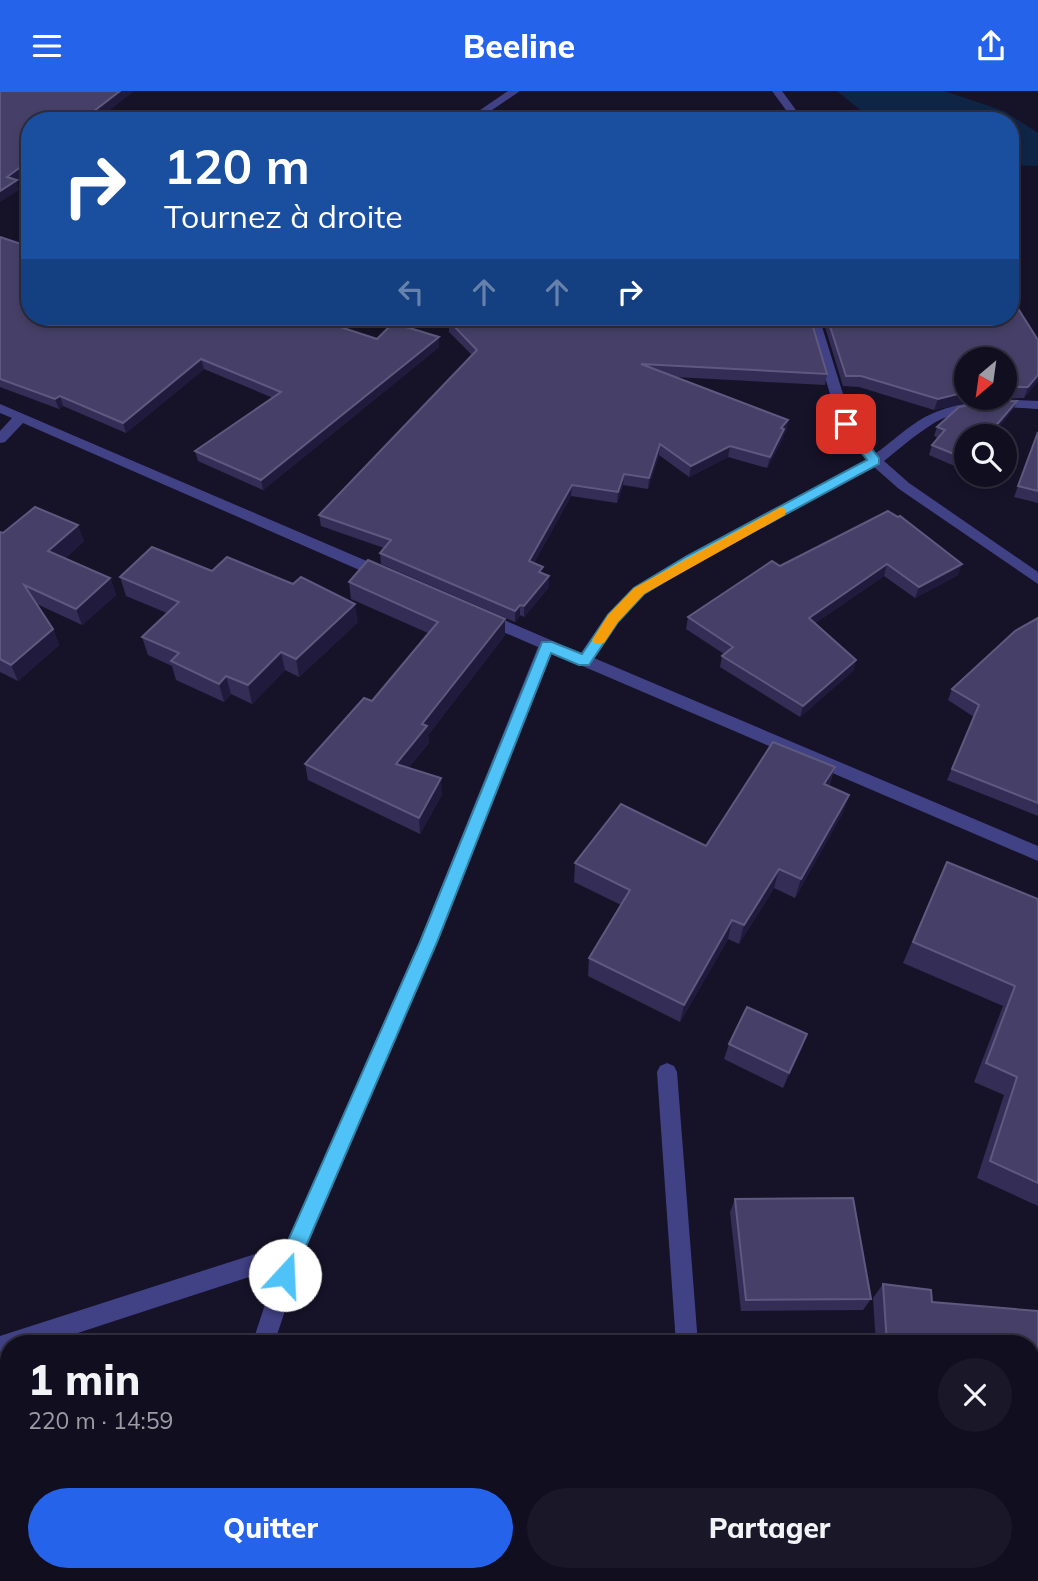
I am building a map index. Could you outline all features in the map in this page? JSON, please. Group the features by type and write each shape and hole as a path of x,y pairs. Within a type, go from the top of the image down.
{"street":[{"path":"482,112 514,91"},
{"path":"777,91 792,112"},
{"path":"816,326 846,424 875,461 904,486 1038,579"},
{"path":"584,661 613,618 639,591 692,559 875,461 929,420 965,408 1012,403 1038,405"},
{"path":"0,408 396,579"},
{"path":"0,439 21,417"},
{"path":"471,612 1038,854"},
{"path":"266,1335 293,1252 428,942 547,645"},
{"path":"667,1072 686,1335"},
{"path":"37,1335 293,1252"}],"water":[{"path":"837,91 944,91 1006,112 863,112"},
{"path":"1019,121 1038,133 1038,166 1019,165"}],"building":[{"path":"0,91 120,91 93,112 21,112 21,167 7,177 17,180 0,191"},
{"path":"0,237 21,244 21,326 337,326 377,339 390,326 403,326 439,337 261,480 195,451 281,392 201,359 123,423 60,396 55,399 0,379"},
{"path":"1019,310 1038,340 1038,375 1028,387 1017,387 1017,347 954,347 954,395 938,399 861,376 846,376 830,326 1019,326"},
{"path":"454,326 813,326 827,374 641,364 788,420 781,428 784,429 770,457 730,446 691,466 660,444 649,478 624,474 618,492 572,485 529,561 543,567 539,572 549,576 524,606 520,605 515,611 380,553 391,540 319,515 477,350"},
{"path":"956,410 1009,410 997,424 954,424 954,454 932,445 945,430 937,427"},
{"path":"1038,432 1038,491 1018,486"},
{"path":"35,507 78,525 48,551 110,578 76,609 24,585 53,629 11,665 0,659 0,532 3,533"},
{"path":"888,511 900,516 962,564 919,587 887,564 809,618 856,660 803,706 722,656 733,647 688,617 772,561 780,566"},
{"path":"152,547 212,571 227,557 293,584 301,577 355,604 296,659 281,652 248,685 226,676 219,684 171,661 179,653 142,637 179,602 120,577"},
{"path":"368,560 505,619 422,724 427,726 396,764 441,778 419,818 305,764 364,698 372,701 438,622 349,582"},
{"path":"1038,618 1038,803 952,769 979,705 952,689 1015,631"},
{"path":"773,742 835,767 824,784 849,795 801,879 779,869 744,925 732,920 684,1005 589,958 630,890 575,863 621,804 706,846"},
{"path":"947,862 1038,899 1038,1183 990,1161 1017,1077 986,1063 1015,986 913,942"},
{"path":"747,1007 807,1034 789,1073 729,1044"},
{"path":"853,1198 871,1299 746,1300 735,1199"},
{"path":"883,1284 931,1290 932,1302 1038,1311 1038,1335 886,1335"}],"slow traffic":[{"path":"599,640 613,618 639,591 692,559 781,512"}],"route":[{"path":"285,1275 428,942 547,645 584,661 613,618 639,591 692,559 875,461 846,424"}]}
